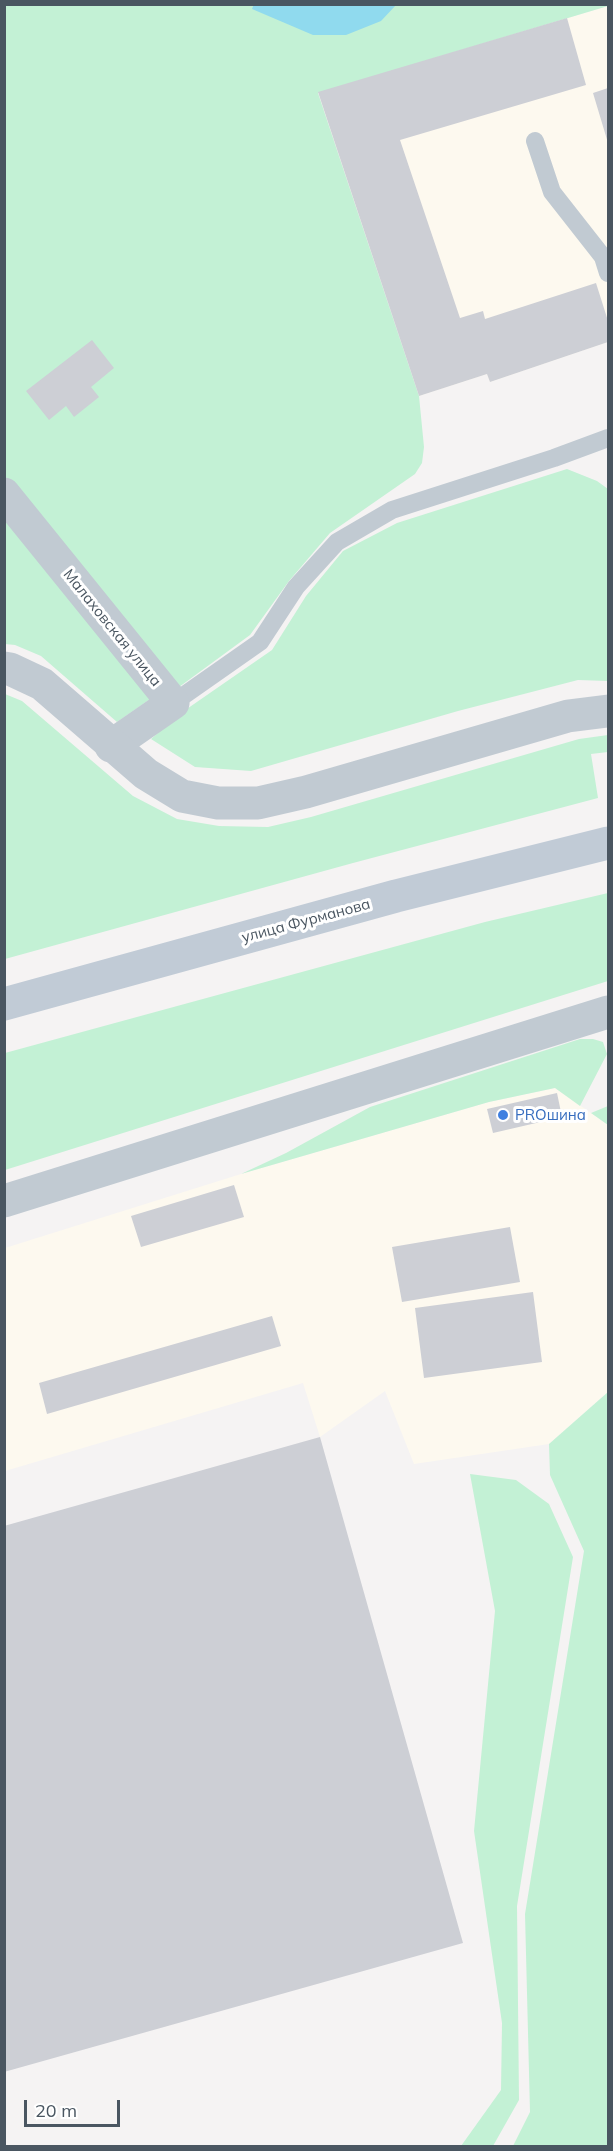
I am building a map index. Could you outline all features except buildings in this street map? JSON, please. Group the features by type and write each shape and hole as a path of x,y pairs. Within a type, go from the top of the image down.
{"main road":[{"name":"улица Фурманова","path":"4,1004 385,899 609,843"}],"street":[{"name":"Малаховская улица","path":"4,494 173,704"},
{"path":"4,668 42,684 146,774 182,796 218,803 258,803 318,789 568,716 609,711"},
{"path":"111,746 173,704"},
{"path":"4,994 43,993"},
{"path":"4,1201 609,1012"}],"lane":[{"path":"536,141 552,192 603,257 609,273"},
{"path":"173,704 260,642 297,587 337,542 392,510 609,438"}],"shaded area":[{"path":"608,6 608,342 490,382 487,374 419,396 318,92"},
{"path":"555,1088 608,1125 608,1392 549,1444 414,1464 385,1391 320,1437 303,1383 5,1471 5,1248 241,1174 489,1102"}],"green space":[{"path":"5,5 608,5 318,93 419,396 424,447 422,463 415,474 330,533 289,581 250,635 175,690 5,476"},
{"path":"567,469 597,481 608,489 608,681 578,680 458,711 251,771 195,767 151,739 181,713 272,650 306,596 343,551 397,523"},
{"path":"4,514 156,695 117,722 41,656 15,645 5,644"},
{"path":"5,694 22,701 133,796 177,819 219,826 268,827 311,817 579,739 608,735 608,752 591,754 598,798 5,959"},
{"path":"608,893 608,981 5,1170 5,1053 485,922"},
{"path":"580,1039 603,1042 607,1054 580,1106 555,1088 489,1102 241,1174 286,1153 370,1107"},
{"path":"608,1106 608,1125 591,1113"},
{"path":"608,1392 608,2146 513,2146 530,2112 525,1914 584,1551 550,1475 549,1444"},
{"path":"470,1474 516,1480 549,1504 573,1557 517,1906 519,2100 493,2146 461,2146 501,2090 502,2023 474,1831 495,1611"}],"water":[{"path":"254,4 396,5 381,21 346,35 313,35 252,9"}],"place":[{"name":"PROшина","path":"503,1115"}]}
